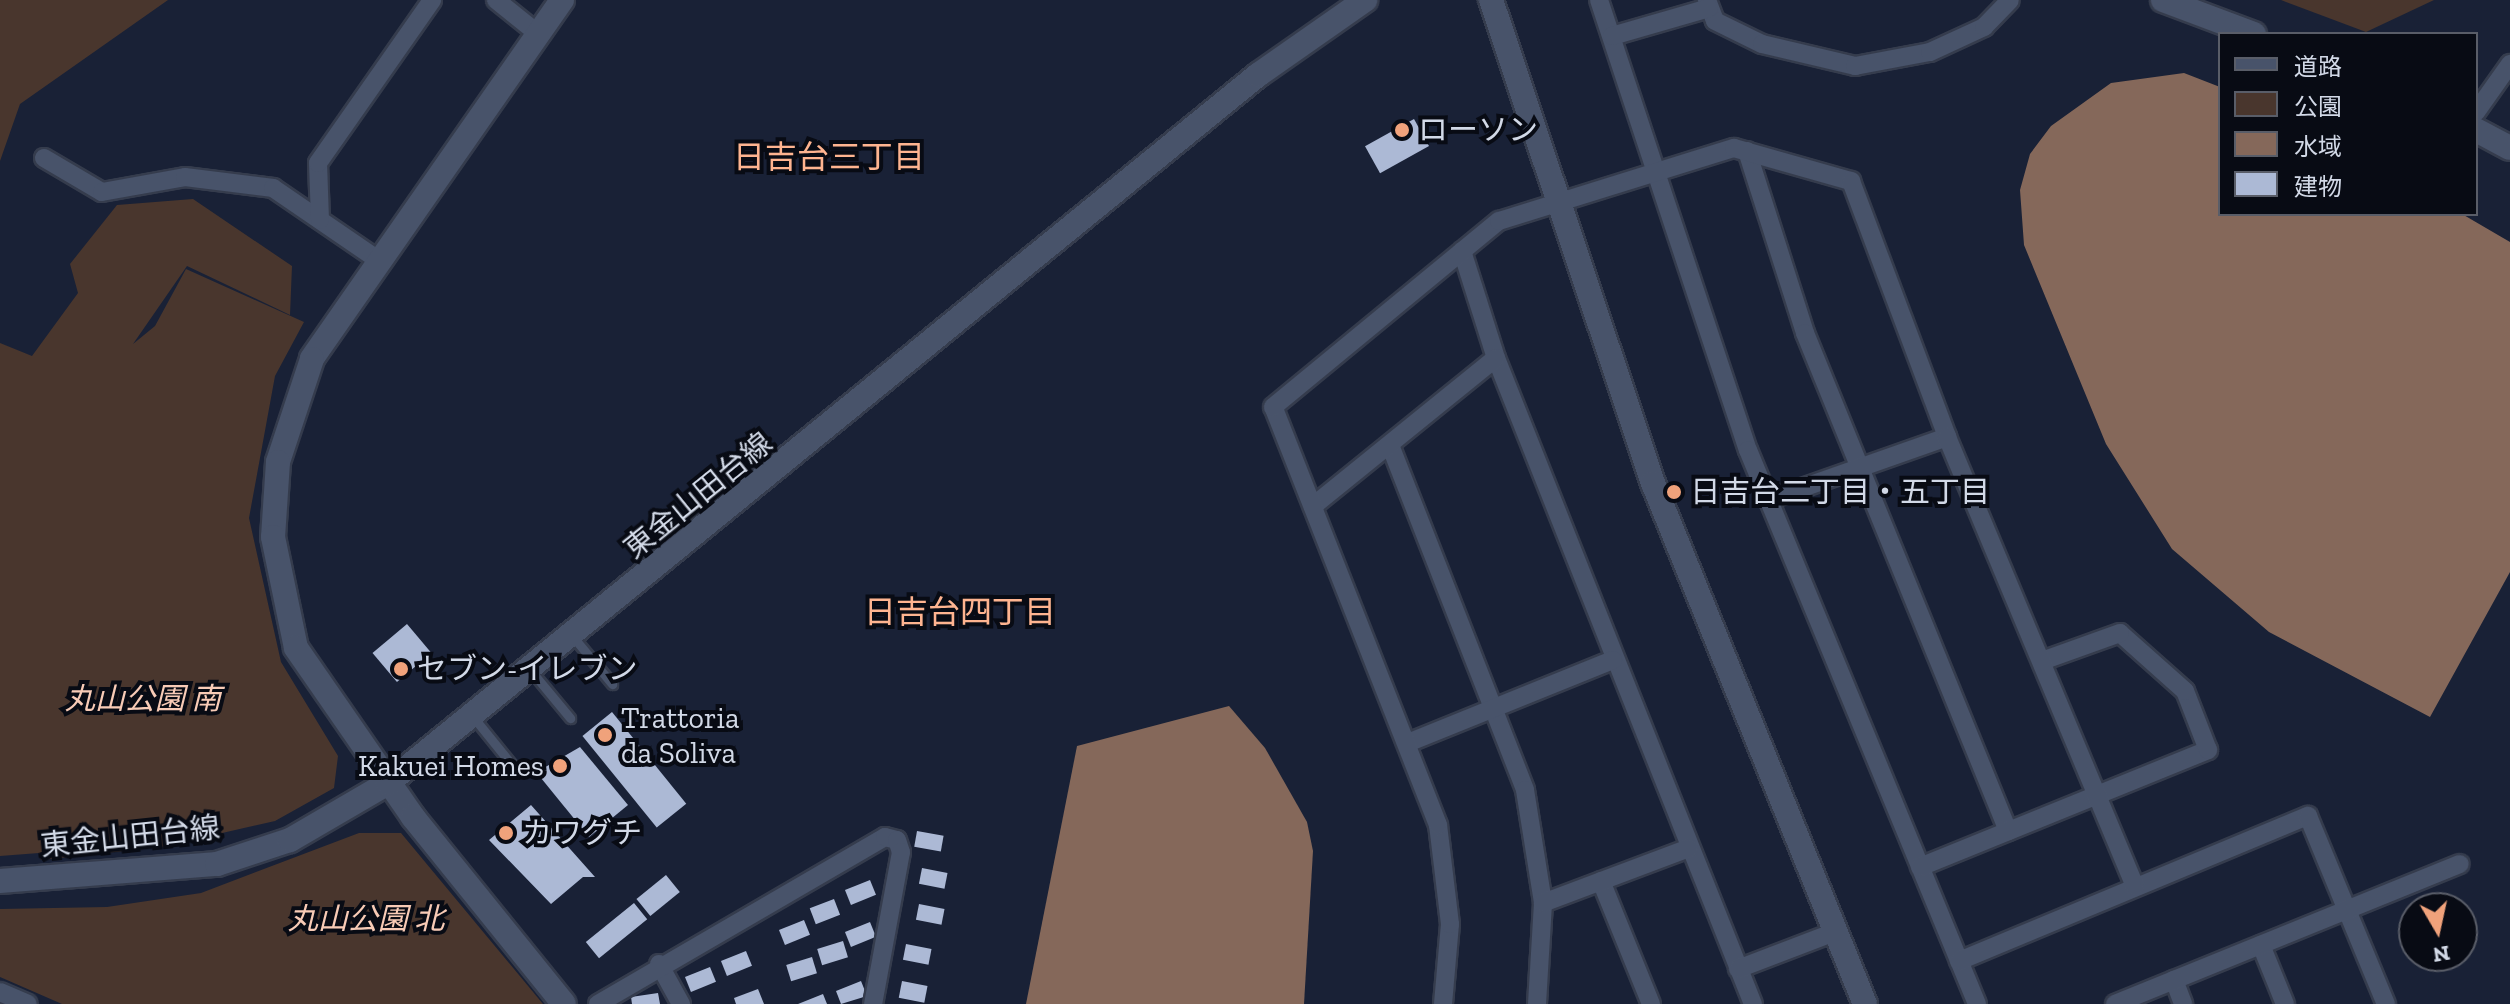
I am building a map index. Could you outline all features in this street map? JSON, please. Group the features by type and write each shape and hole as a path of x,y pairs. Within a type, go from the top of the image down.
{"street":[{"path":"320,220 318,163 432,0"},
{"path":"496,0 537,33"},
{"path":"562,0 378,260 303,380 278,462 273,537 296,648 388,783 564,1004"},
{"name":"東金山田台線","path":"0,881 217,864 290,840 388,783 574,638 1258,75 1365,0"},
{"path":"1491,0 1553,201 1653,483 1865,1004"},
{"path":"1599,0 1652,170 1768,500 1977,1004"},
{"path":"1612,36 1708,4 1715,21 1762,44 1855,66 1930,52 1984,27 2010,0"},
{"path":"2163,0 2249,32"},
{"path":"2478,109 2510,64"},
{"path":"2478,131 2510,148"},
{"path":"1443,1004 1448,882 1410,742 1273,407 1499,221 1652,170 1734,148 1851,181 1947,437 2135,886"},
{"path":"1747,151 1805,333 2008,831"},
{"path":"44,158 102,192 185,177 273,188 378,260"},
{"path":"1462,251 1496,358 1613,660 1753,1004"},
{"path":"1313,506 1496,358"},
{"path":"1768,500 1947,437"},
{"path":"1390,445 1498,705 1525,790 1543,903 1537,1004"},
{"path":"1920,867 2208,750 2185,691 2120,633 2042,661"},
{"path":"1410,742 1613,660"},
{"path":"1959,961 2308,816 2386,1004"},
{"path":"598,1004 659,964 885,837 897,840 901,852 873,1004"},
{"path":"1543,903 1689,848"},
{"path":"2115,1004 2460,864"},
{"path":"1601,881 1651,1004"},
{"path":"1738,969 1835,932"},
{"path":"2261,945 2285,1004"},
{"path":"659,964 681,1004"},
{"path":"2174,980 2183,1004"},
{"path":"0,992 28,1004"}],"lane":[{"path":"574,638 612,684"},
{"path":"532,672 570,718"},
{"path":"474,718 512,765"}],"green space":[{"path":"0,0 168,0 20,104 0,161"},
{"path":"2281,0 2434,0 2366,32"},
{"name":"丸山公園 南","path":"193,199 292,266 290,315 187,266 133,344 155,326 186,269 304,322 275,376 249,518 281,662 338,756 334,788 275,821 161,847 41,860 39,853 0,856 0,343 32,356 78,293 70,264 117,205"},
{"name":"丸山公園 北","path":"359,833 401,833 543,1004 62,1004 0,977 0,909 107,907 201,893"}],"water":[{"path":"2184,73 2218,86 2218,216 2465,216 2510,242 2510,572 2430,717 2269,632 2172,549 2106,444 2024,245 2020,190 2030,154 2051,126 2111,83"},
{"path":"1229,706 1265,748 1307,822 1313,851 1304,1004 1026,1004 1077,746"}],"building":[{"path":"1414,119 1429,146 1380,173 1365,146"},
{"path":"407,624 431,653 397,682 373,653"},
{"path":"612,712 686,804 657,828 582,736"},
{"path":"580,747 628,805 589,837 541,778 542,769"},
{"path":"531,805 595,877 583,877 551,904 489,840"},
{"path":"917,831 944,836 941,851 914,847"},
{"path":"922,868 948,873 944,889 919,884"},
{"path":"666,875 680,892 650,916 636,899"},
{"path":"870,880 876,895 851,905 845,890"},
{"path":"834,899 840,915 816,924 810,908"},
{"path":"634,903 647,919 599,958 586,942"},
{"path":"919,904 945,909 941,925 916,920"},
{"path":"804,920 810,935 785,945 779,930"},
{"path":"870,922 876,937 851,947 845,932"},
{"path":"843,941 848,957 822,965 817,949"},
{"path":"906,944 932,949 928,965 903,960"},
{"path":"746,951 752,966 727,976 721,961"},
{"path":"812,957 817,973 791,981 786,965"},
{"path":"710,967 716,982 691,992 685,977"},
{"path":"861,981 867,996 841,1004 836,991"},
{"path":"902,981 928,986 924,1003 899,998"},
{"path":"758,989 764,1004 736,1004 734,998"},
{"path":"658,993 660,1004 632,1004 631,997"},
{"path":"823,994 827,1004 798,1004"}],"place":[{"name":"ローソン","path":"1402,130"},
{"name":"日吉台二丁目・五丁目","path":"1674,492"},
{"name":"セブン-イレブン","path":"401,669"},
{"name":"Trattoria da Soliva","path":"605,735"},
{"name":"Kakuei Homes","path":"560,766"},
{"name":"カワグチ","path":"506,833"}],"district":[{"name":"日吉台三丁目","path":"829,157"},
{"name":"日吉台四丁目","path":"960,612"}]}
